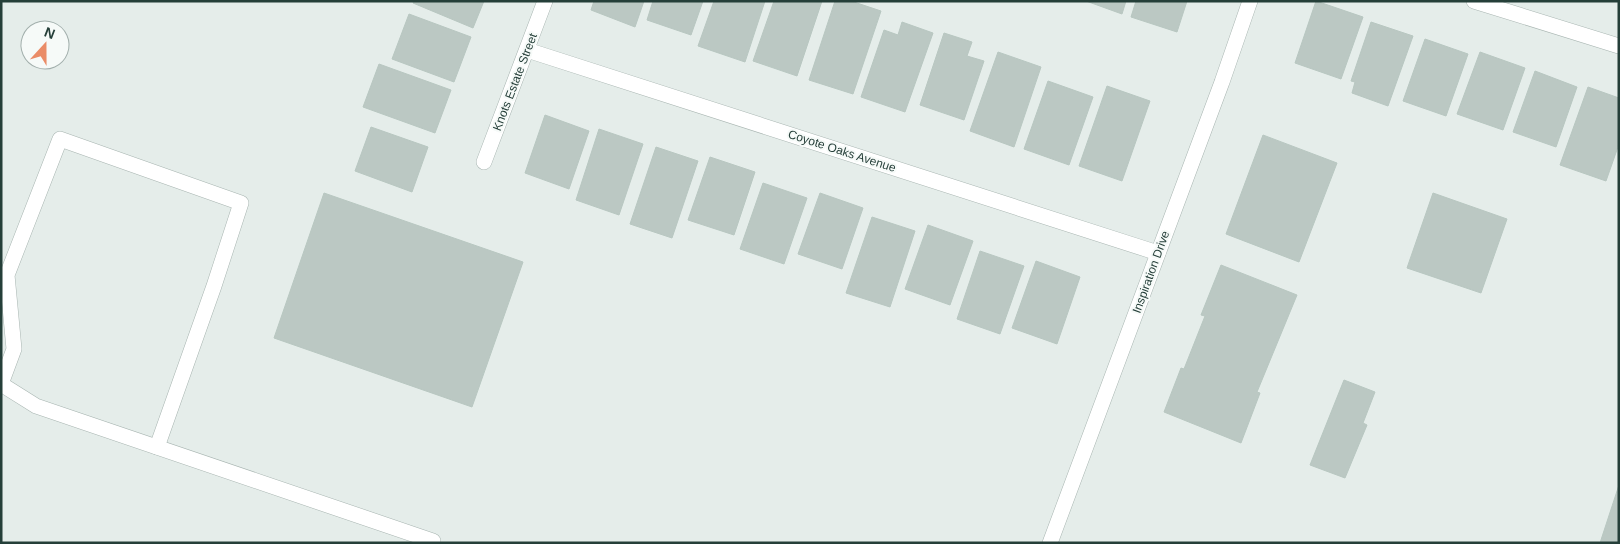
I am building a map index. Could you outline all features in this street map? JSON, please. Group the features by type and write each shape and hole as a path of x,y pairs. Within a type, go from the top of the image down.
{"street":[{"name":"Knots Estate Street","path":"484,162 545,1"},
{"name":"Inspiration Drive","path":"1050,543 1222,82 1250,1"},
{"path":"1474,1 1619,46"},
{"name":"Coyote Oaks Avenue","path":"527,50 1158,253"},
{"path":"157,447 241,203 60,138 7,275 14,349 1,384 36,406 433,541"}],"building":[{"path":"414,1 484,1 473,28 413,3"},
{"path":"594,1 644,1 635,27 591,10"},
{"path":"653,1 703,1 691,35 647,20"},
{"path":"714,1 765,1 745,62 698,46"},
{"path":"774,1 822,1 797,76 753,61"},
{"path":"835,1 851,1 881,11 853,94 809,80"},
{"path":"1086,1 1126,1 1122,14"},
{"path":"1136,1 1187,1 1177,32 1131,17"},
{"path":"1316,1 1363,17 1341,79 1295,63"},
{"path":"409,14 471,37 454,82 392,59"},
{"path":"902,22 933,33 905,112 861,97 884,30 898,35"},
{"path":"1371,22 1413,36 1388,106 1352,93 1355,82 1351,81"},
{"path":"944,33 972,42 967,56 984,61 964,120 920,105"},
{"path":"1425,39 1468,54 1446,116 1403,101"},
{"path":"998,52 1041,67 1014,147 970,131"},
{"path":"1480,52 1525,68 1503,130 1457,114"},
{"path":"379,64 451,90 435,133 363,107"},
{"path":"1535,71 1577,87 1556,147 1513,132"},
{"path":"1048,81 1093,97 1069,165 1024,149"},
{"path":"1107,86 1150,101 1122,181 1079,166"},
{"path":"1588,87 1619,98 1619,144 1606,181 1560,165"},
{"path":"545,115 589,131 569,189 525,173"},
{"path":"371,127 428,147 412,192 355,171"},
{"path":"599,129 643,144 619,215 576,200"},
{"path":"1263,135 1337,163 1299,262 1226,234"},
{"path":"656,147 698,161 672,238 630,224"},
{"path":"710,157 755,172 734,235 688,220"},
{"path":"763,183 807,198 784,264 740,249"},
{"path":"324,193 523,262 472,407 274,338"},
{"path":"820,193 863,208 842,269 798,254"},
{"path":"1433,193 1507,219 1481,293 1407,268"},
{"path":"872,217 915,231 890,307 846,293"},
{"path":"928,225 973,241 950,305 905,289"},
{"path":"980,251 1024,266 1000,334 957,319"},
{"path":"1036,261 1080,277 1057,344 1012,328"},
{"path":"1221,265 1297,295 1257,392 1260,393 1241,443 1164,412 1181,368 1184,369 1205,316 1201,315"},
{"path":"1344,380 1375,392 1363,423 1367,425 1345,478 1310,465"},
{"path":"1619,485 1619,543 1600,543"}]}
